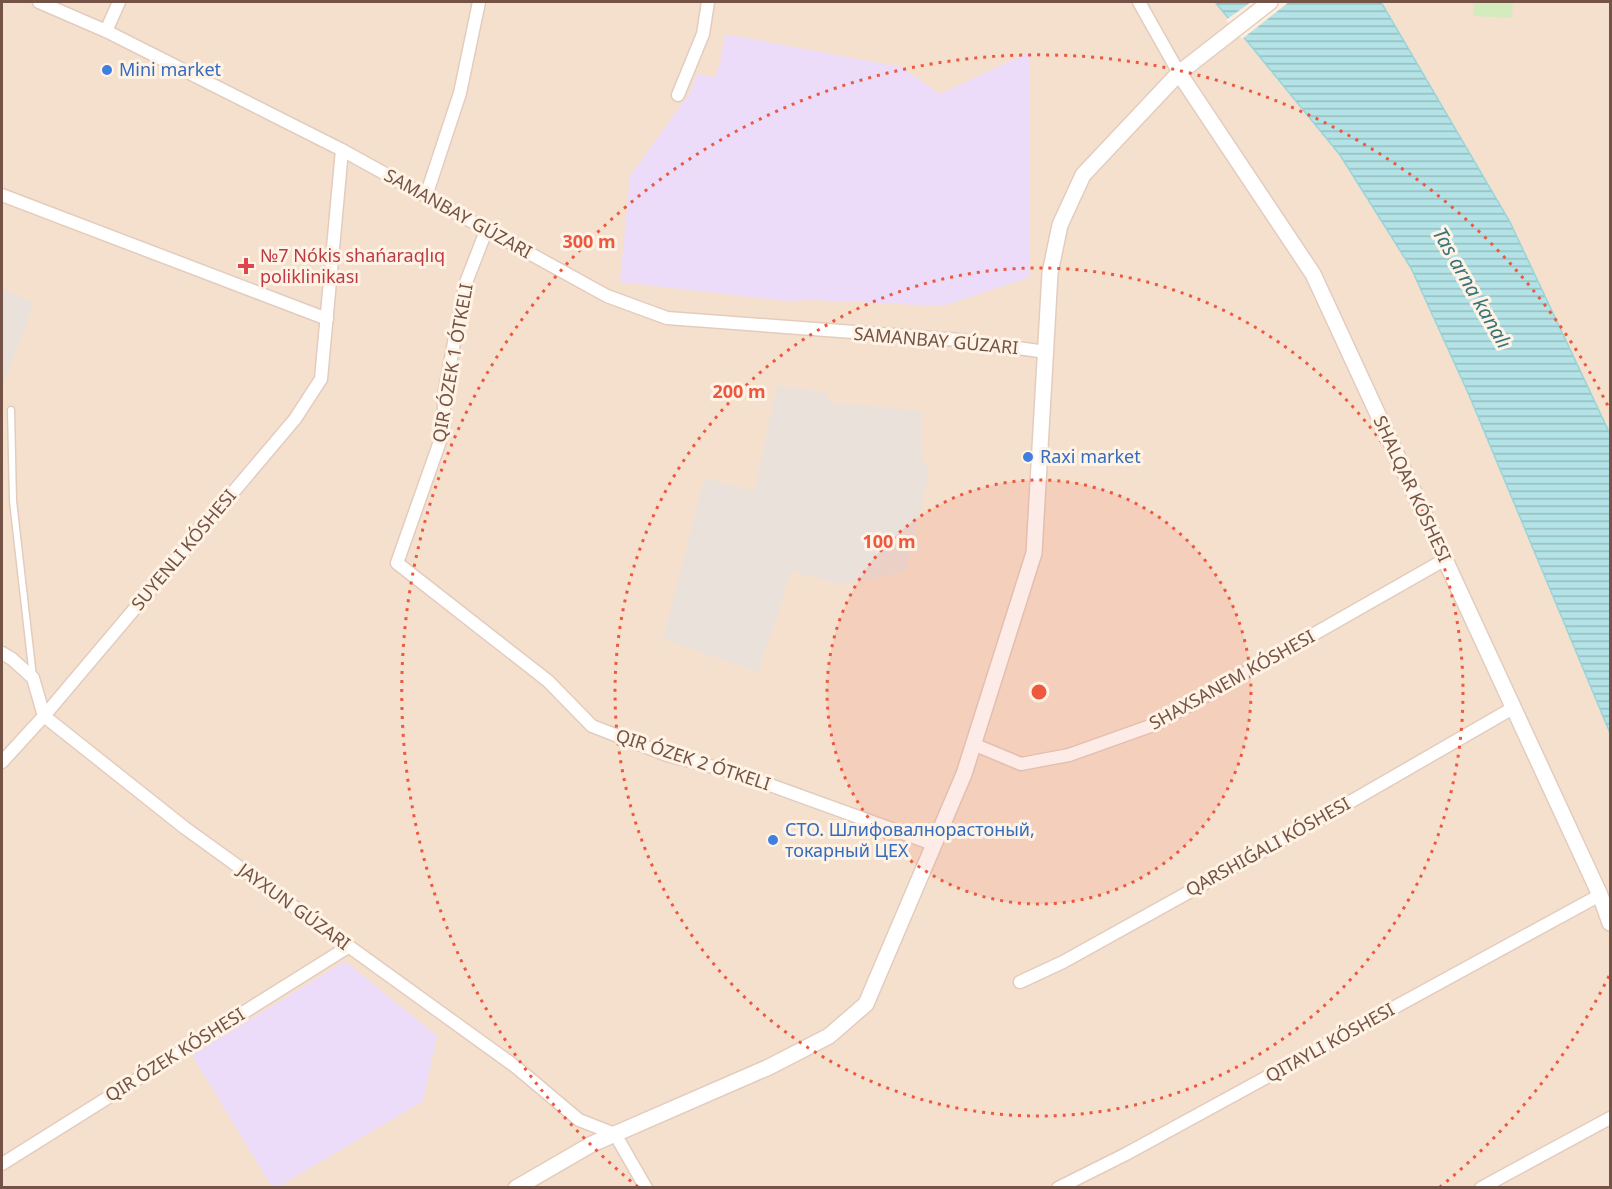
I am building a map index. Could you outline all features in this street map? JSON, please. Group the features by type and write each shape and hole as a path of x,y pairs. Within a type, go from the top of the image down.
{"street":[{"path":"39,2 106,31 342,150 607,296 667,318 960,340 1046,352"},
{"path":"106,31 119,2"},
{"path":"426,196 460,93 479,2"},
{"path":"678,95 703,34 708,2"},
{"path":"1139,2 1179,73"},
{"path":"516,1188 592,1144 789,1057 829,1036 866,1004 964,774 1034,553 1052,262 1060,225 1083,175 1179,73 1270,2"},
{"name":"SHALQAR KÓSHESI","path":"1179,73 1312,274 1611,923"},
{"name":"SUYENLI KÓSHESI","path":"2,762 44,716 296,419 321,379 342,150"},
{"path":"2,195 327,319"},
{"path":"486,231 465,285 444,395 444,430 397,562 548,681 592,726 667,755 737,773 933,844"},
{"name":"SHAXSANEM KÓSHESI","path":"973,744 1021,764 1069,755 1156,724 1444,560"},
{"path":"2,653 33,678 44,716 185,828 516,1067 579,1120 615,1134 646,1188"},
{"path":"1020,982 1063,962 1331,813 1513,708"},
{"path":"1058,1188 1126,1154 1600,895"},
{"path":"2,1164 348,947"},
{"path":"1481,1188 1611,1118"}],"lane":[{"path":"11,410 13,501 33,678"}],"shaded area":[{"path":"2,2 1610,2 1610,1187 2,1188"},
{"path":"725,34 901,67 940,94 1029,52 1030,277 943,306 813,300 786,301 620,282 630,176 689,94 697,74 715,77"},
{"path":"2,288 33,302 2,387"},
{"path":"777,385 827,393 827,402 922,411 921,456 929,474 906,571 842,585 791,571 758,672 663,639 704,478 754,491"},
{"path":"345,961 437,1036 423,1101 278,1187 272,1187 192,1055"}],"green space":[{"path":"1474,2 1513,2 1512,18 1473,16"}],"water":[{"name":"Tas arna kanalı","path":"1215,2 1381,2 1510,222 1610,434 1610,733 1469,395 1411,268 1340,155"}],"pier":[{"path":"1251,2 1289,2 1242,39 1226,20"}],"place":[{"name":"Mini market","path":"107,70"},
{"name":"№7 Nókis shańaraqlıq poliklinikası","path":"246,266"},
{"name":"Raxi market","path":"1028,457"},
{"name":"СТО. Шлифовалнорастоный, токарный ЦЕХ","path":"773,840"}]}
